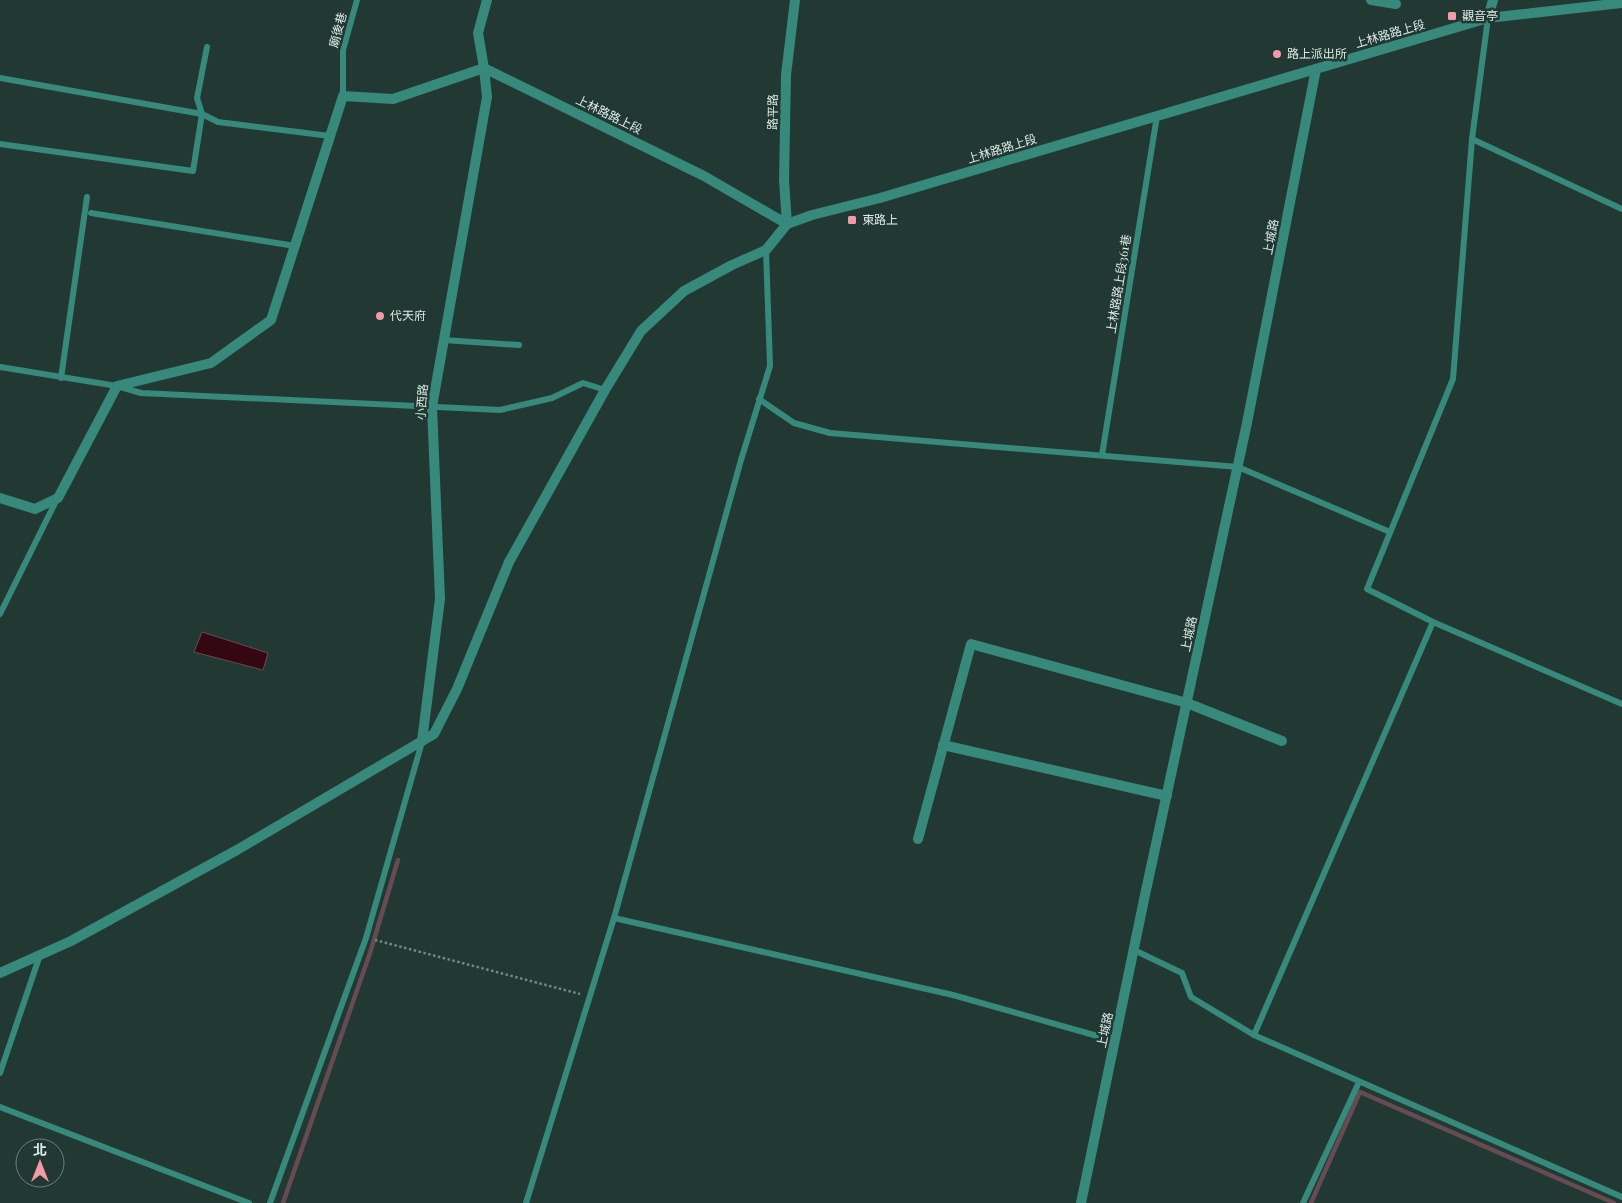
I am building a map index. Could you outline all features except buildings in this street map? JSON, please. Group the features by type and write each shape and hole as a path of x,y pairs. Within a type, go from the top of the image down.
{"street":[{"path":"0,498 34,509 58,498 117,386 211,363 271,320 343,96 393,99 484,68 478,33 487,0"},
{"name":"路平路","path":"787,224 784,180 786,75 795,0"},
{"path":"1371,0 1396,4"},
{"path":"1488,18 1493,0"},
{"name":"上林路路上段","path":"484,68 704,176 787,224 812,215 880,198 1488,18 1622,3"},
{"name":"小西路","path":"422,741 440,599 432,407 488,98 484,68"},
{"name":"上城路","path":"1082,1203 1166,796 1238,467 1316,69"},
{"path":"0,973 71,941 228,855 434,734 457,689 509,562 604,390 641,331 684,291 766,250 787,224"},
{"path":"918,839 971,644 1187,703 1282,741"},
{"path":"943,745 1166,796"}],"lane":[{"name":"廟後巷","path":"343,96 343,50 357,0"},
{"path":"1488,18 1472,139 1453,379 1367,589 1433,622 1622,704"},
{"path":"0,144 193,171 202,114 197,98 207,47"},
{"path":"0,78 202,114 218,122 330,136"},
{"name":"上林路路上段361巷","path":"1102,456 1157,116"},
{"path":"1472,139 1622,209"},
{"path":"61,378 87,197"},
{"path":"91,213 295,246"},
{"path":"526,1203 614,918 741,460 770,366 766,250"},
{"path":"444,340 520,345"},
{"path":"0,367 117,386 140,393 500,410 552,398 583,382 604,390"},
{"path":"759,399 794,423 830,433 1238,467 1390,532"},
{"path":"0,614 58,498"},
{"path":"1254,1035 1433,622"},
{"path":"270,1203 366,938 422,741"},
{"path":"614,918 953,996 1115,1041"},
{"path":"1134,950 1182,973 1191,998 1254,1035 1622,1197"},
{"path":"0,1073 40,955"},
{"path":"1303,1203 1358,1082"},
{"path":"0,1107 249,1203"}],"path":[{"path":"366,938 590,997"}],"shaded area":[{"path":"202,632 268,653 263,670 194,652"}],"waterway":[{"path":"283,1203 370,953 398,860"},
{"path":"1311,1203 1360,1092 1614,1203"}],"place":[{"name":"觀音亭","path":"1452,16"},
{"name":"路上派出所","path":"1277,54"},
{"name":"東路上","path":"852,220"},
{"name":"代天府","path":"380,316"}]}
